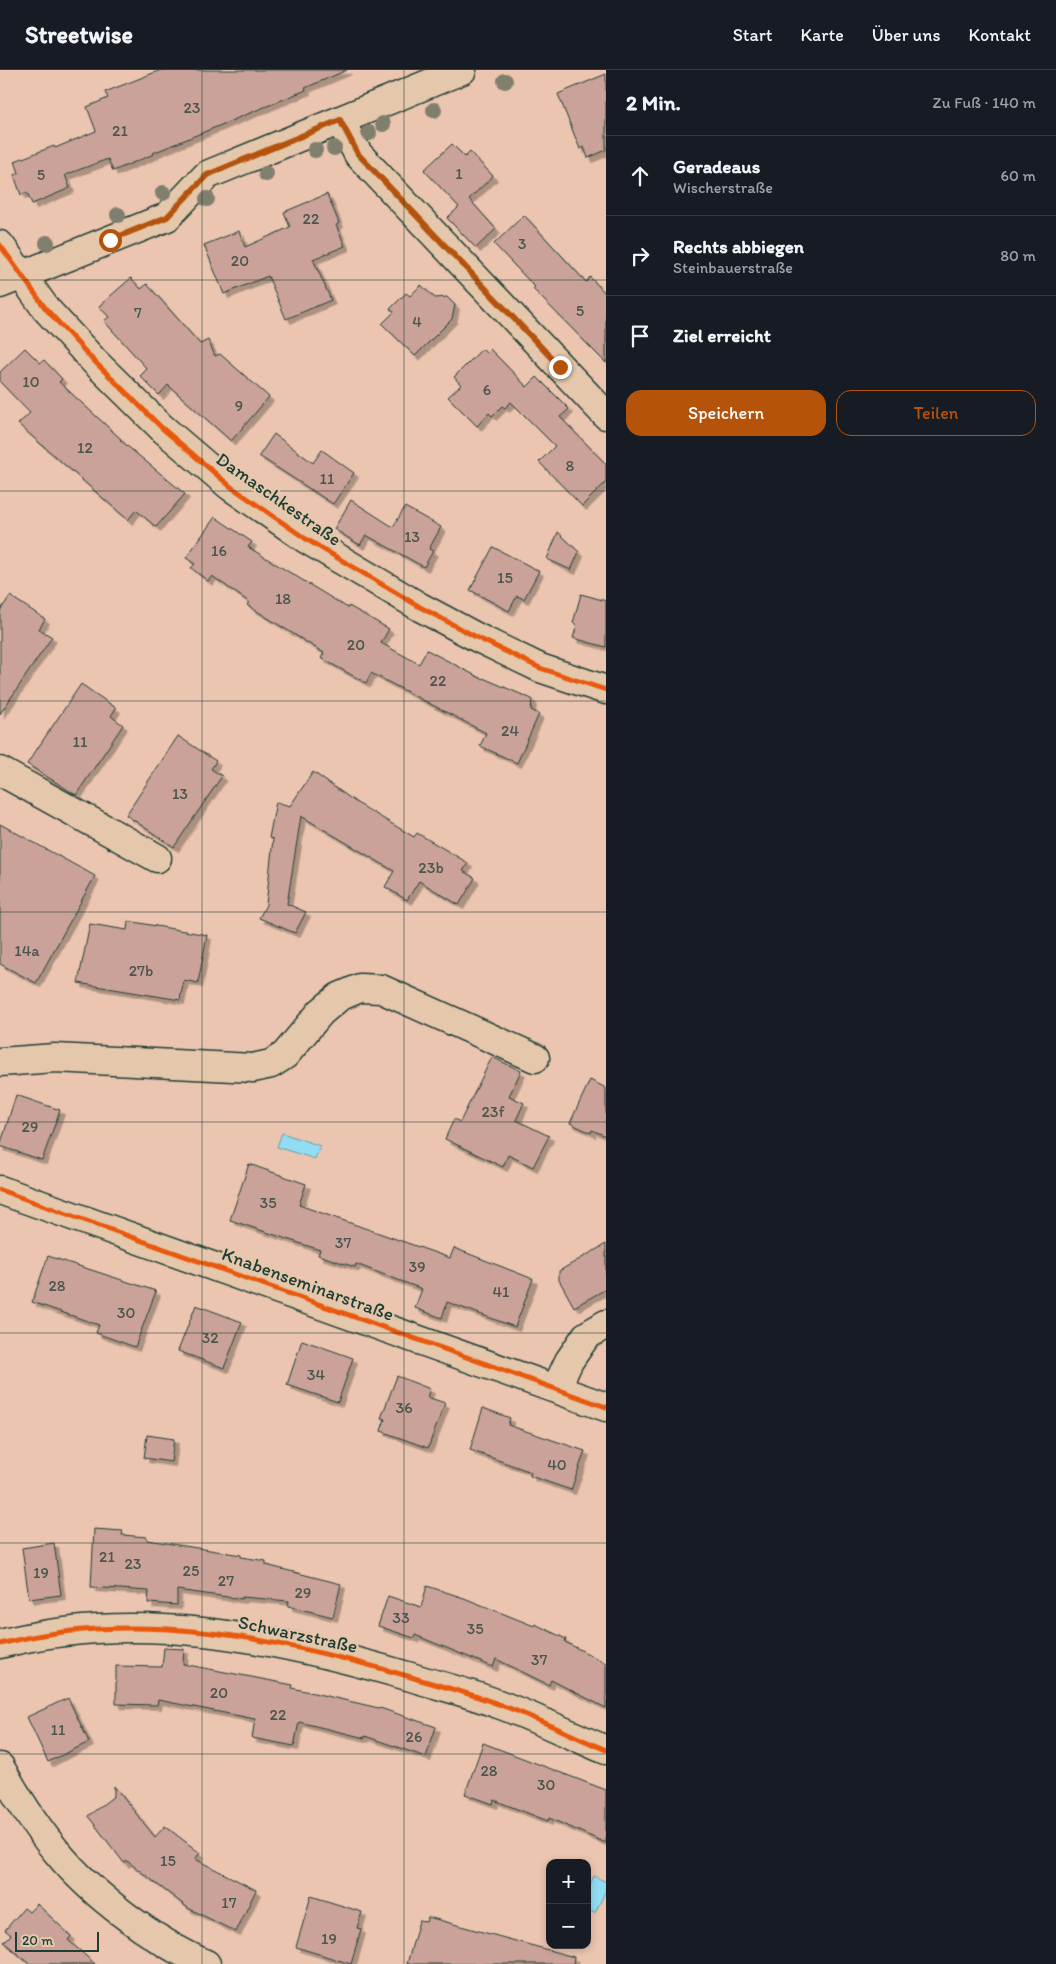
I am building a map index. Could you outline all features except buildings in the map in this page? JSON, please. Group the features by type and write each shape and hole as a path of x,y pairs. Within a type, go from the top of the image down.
{"street":[{"path":"11,279 167,217 207,175 462,70"},
{"path":"340,120 358,154 606,415"},
{"name":"Damaschkestraße","path":"0,245 11,279 46,309 93,360 162,428 245,497 334,557 388,590 470,634 540,668 606,690"},
{"path":"0,771 157,858"},
{"path":"0,1062 55,1058 253,1068 271,1064 285,1055 327,1007 339,997 360,988 381,989 535,1058"},
{"name":"Knabenseminarstraße","path":"0,1190 606,1407"},
{"path":"556,1389 569,1361 586,1336 606,1324"},
{"name":"Schwarzstraße","path":"0,1644 87,1629 150,1628 217,1633 286,1645 368,1665 498,1704 606,1750"},
{"path":"0,1766 22,1806 58,1854 92,1888 131,1919 184,1954 206,1964"}],"water":[{"path":"282,1133 320,1146 315,1159 277,1147"},
{"path":"594,1876 606,1882 606,1890 595,1913 591,1912 591,1882"}],"cycle path":[{"path":"0,245 46,309 93,360 162,428 230,486 306,539 420,607 540,668 606,690"},
{"path":"0,1190 606,1407"},
{"path":"0,1644 52,1633 103,1628 155,1628 207,1632 259,1640 361,1663 477,1696 606,1750"}],"route":[{"path":"110,240 167,217 207,175 340,120 351,144 358,154 560,367"}]}
